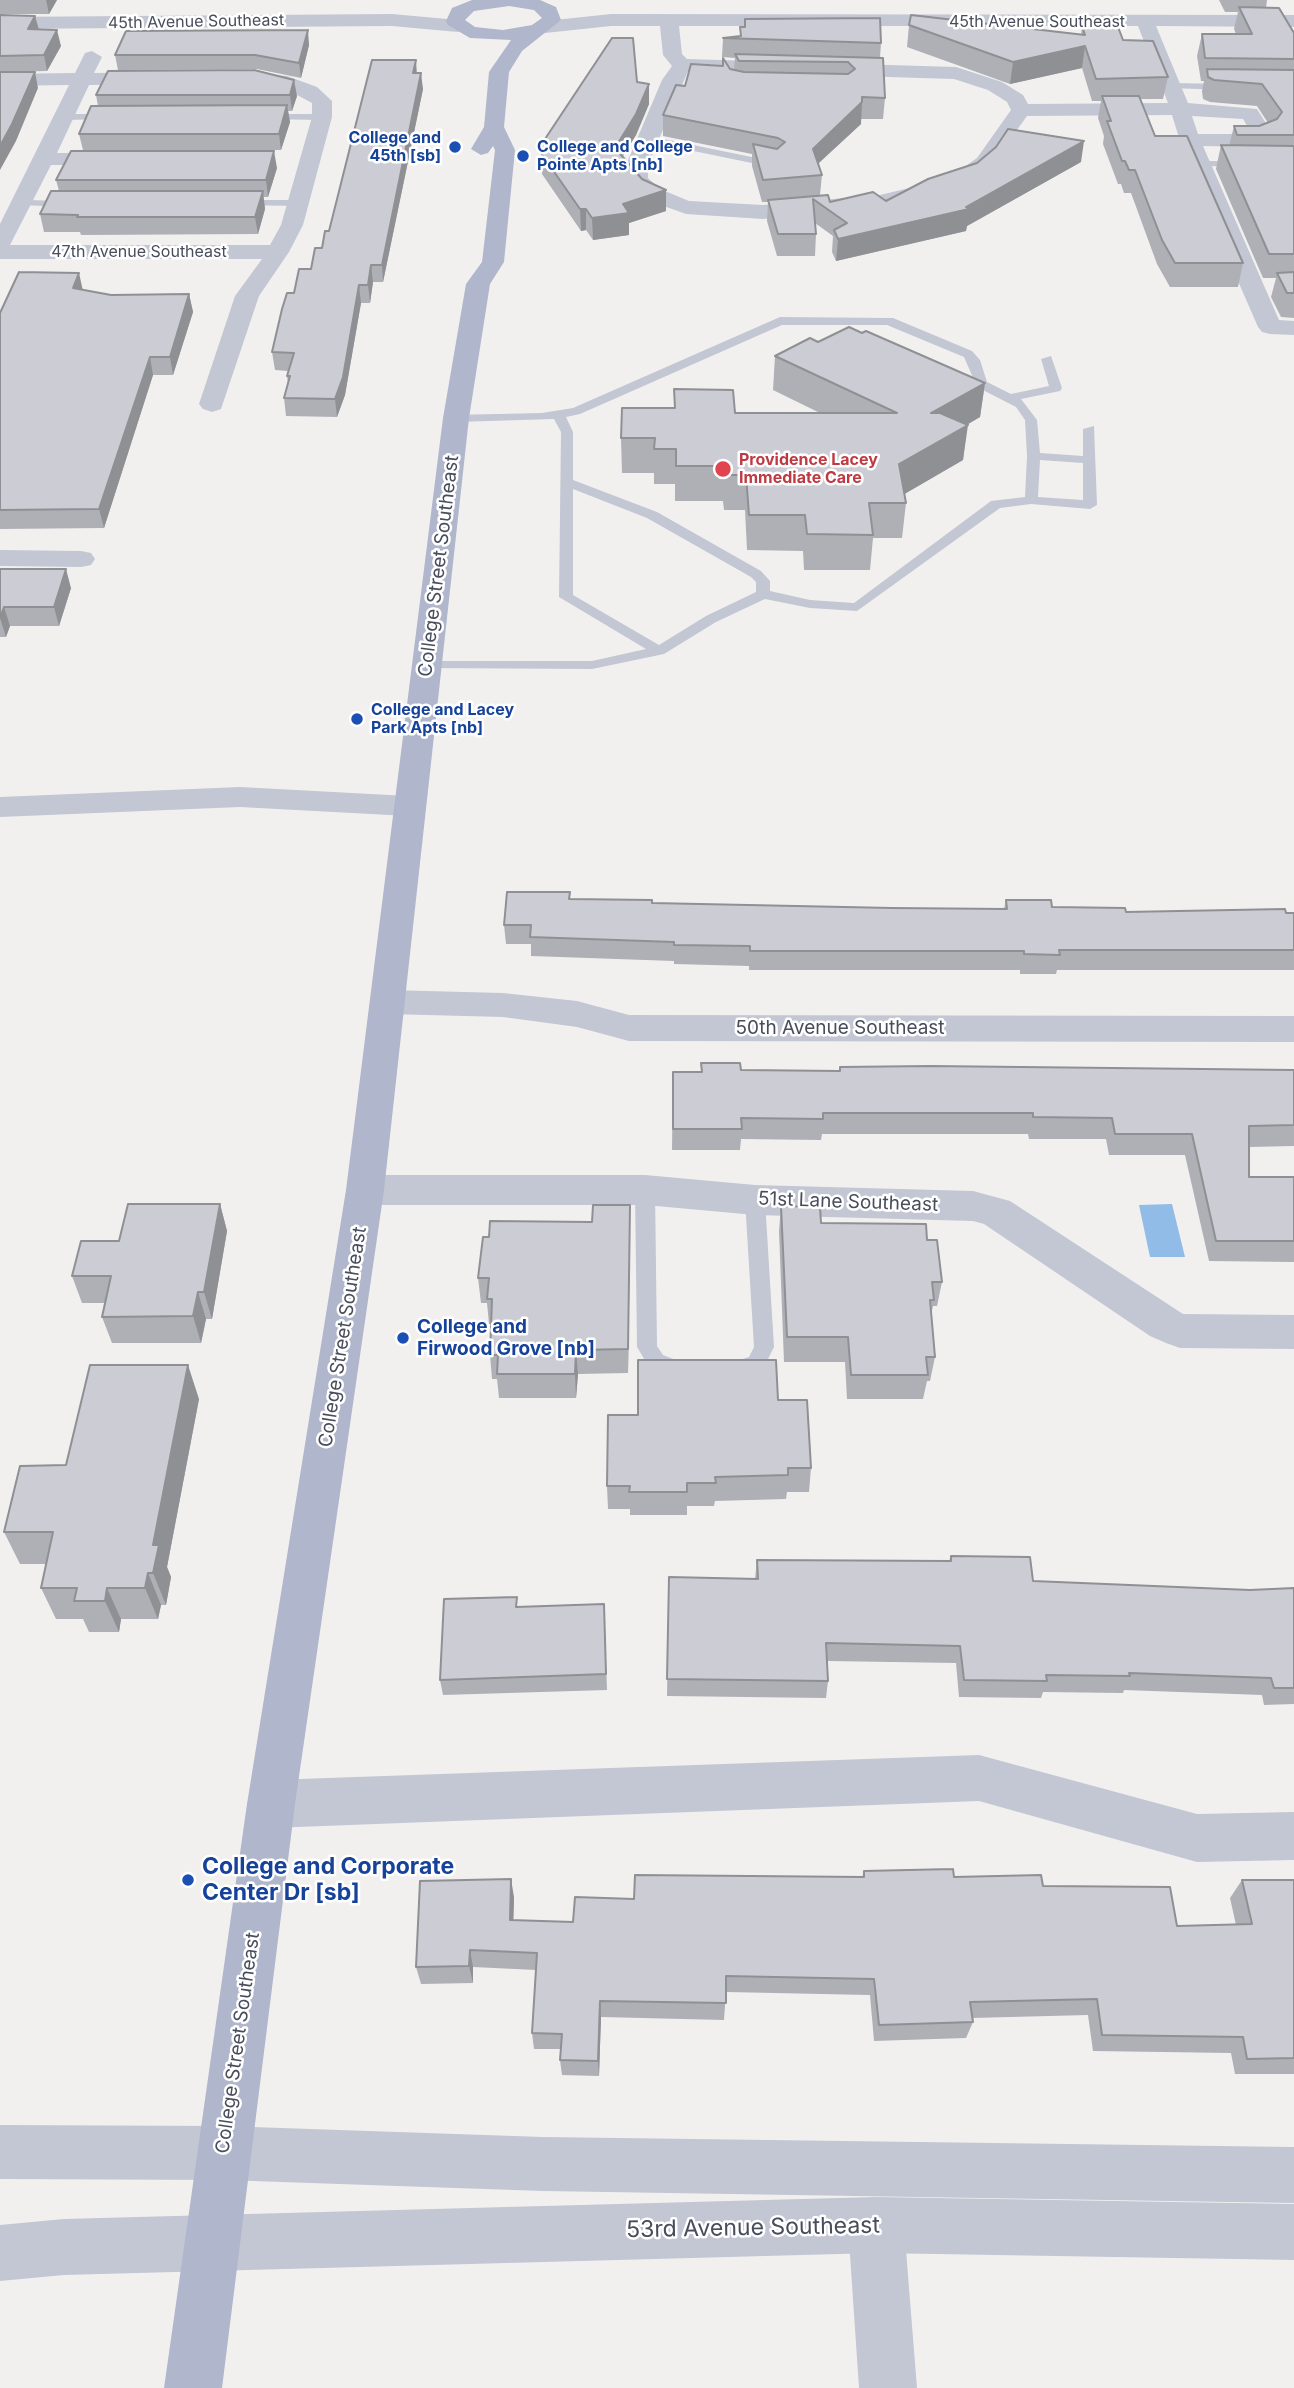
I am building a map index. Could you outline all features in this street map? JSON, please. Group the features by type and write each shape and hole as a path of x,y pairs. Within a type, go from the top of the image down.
{"main road":[{"path":"462,23 485,1 537,15"},
{"path":"462,23 503,36 537,15"},
{"name":"College Street Southeast","path":"478,171 481,146 494,127 499,72 537,15"},
{"path":"462,23 484,47 499,72"},
{"name":"College Street Southeast","path":"193,2388 271,1804 365,1190 408,806 429,665 473,272 493,262 505,150 494,127"}],"street":[{"path":"835,0 841,21"},
{"name":"45th Avenue Southeast","path":"537,15 668,21 1294,21"},
{"name":"45th Avenue Southeast","path":"0,23 392,20 462,23"},
{"path":"668,21 673,55 682,65 725,72 861,68 956,73 995,86 1016,99 1021,110"},
{"path":"1145,22 1172,86 1198,164 1270,327 1294,328"},
{"path":"0,243 23,204 61,117 107,23"},
{"path":"682,65 672,80 637,165 637,179 652,194 686,207 763,212 880,202 965,177 997,147 1004,132 1021,110"},
{"path":"0,80 172,78"},
{"path":"212,404 247,296 278,252 292,225 322,117 322,101 299,86 274,80 223,78"},
{"path":"1021,110 1180,109 1250,113 1264,136 1253,141 1192,140"},
{"path":"43,159 138,159"},
{"path":"286,159 310,159"},
{"name":"47th Avenue Southeast","path":"0,252 278,252"},
{"path":"1253,288 1280,287"},
{"path":"0,558 81,559"},
{"path":"0,807 240,797 408,806"},
{"name":"50th Avenue Southeast","path":"388,1002 503,1005 577,1014 629,1028 1294,1029"},
{"name":"51st Lane Southeast","path":"365,1190 645,1190 755,1200 951,1205 996,1212 1164,1324 1180,1331 1294,1332"},
{"path":"271,1804 979,1778 1197,1838 1294,1836"},
{"path":"0,2152 223,2153 557,2164 1294,2175"},
{"path":"876,2225 888,2388"},
{"name":"53rd Avenue Southeast","path":"0,2253 64,2247 876,2225 1294,2232"}],"lane":[{"path":"1172,86 1240,87"},
{"path":"61,117 121,117"},
{"path":"256,117 322,117"},
{"path":"649,139 776,165"},
{"path":"1198,164 1294,164"},
{"path":"23,204 89,204"},
{"path":"229,204 298,204"},
{"path":"456,418 559,415 596,405 769,323 794,320 900,323 968,354 974,360 981,384 1021,404 1031,419 1034,456 1031,500"},
{"path":"1009,398 1056,388 1047,359"},
{"path":"559,415 567,432 566,597 659,651"},
{"path":"429,665 592,665 659,651 711,619 763,594 810,604 857,607 996,504 1031,500 1090,505 1089,429"},
{"path":"1034,456 1089,460"},
{"path":"566,482 652,516 756,574 763,581 763,594"},
{"path":"645,1190 648,1347 656,1361 677,1370 741,1369 757,1363 764,1347 755,1200"}],"water":[{"path":"1172,1204 1185,1257 1150,1257 1139,1205"}],"building":[{"path":"1239,7 1279,8 1294,33 1294,59 1205,58 1202,34 1252,34"},
{"path":"0,15 35,16 28,29 57,30 44,55 0,56"},
{"path":"911,15 1085,35 1082,26 1118,27 1123,40 1153,41 1168,77 1096,79 1085,46 1013,62 909,25"},
{"path":"880,18 881,43 723,38 741,36 740,27 745,27 745,19"},
{"path":"308,30 299,63 255,55 115,55 126,31"},
{"path":"612,38 633,38 637,82 649,84 636,114 615,148 642,179 666,190 623,204 629,213 592,218 586,209 580,209 541,153 541,145"},
{"path":"735,54 883,58 885,98 862,97 862,102 813,149 822,175 763,180 753,144 777,149 785,142 778,138 663,115 676,85 685,86 691,64 723,66 723,58 730,69 744,72 848,74 855,69 848,62 739,61"},
{"path":"372,60 416,60 413,73 421,73 382,265 371,265 368,285 359,285 343,377 335,399 284,398 294,353 272,352 282,309 287,293 294,293 299,269 311,269 315,248 322,248 325,231 329,231"},
{"path":"1207,69 1294,70 1294,135 1237,135 1234,126 1259,126 1277,119 1282,112 1262,84 1214,80 1208,77"},
{"path":"254,70 294,80 290,95 96,95 108,71"},
{"path":"0,72 35,72 0,146"},
{"path":"1102,96 1139,96 1155,136 1187,136 1243,263 1175,263 1162,240 1135,170 1129,170 1125,161 1122,161 1107,121 1111,121"},
{"path":"287,105 279,134 79,134 91,106"},
{"path":"1008,129 1084,141 966,207 969,209 838,239 834,230 847,223 813,199 816,234 778,234 768,200 828,195 830,202 873,192 886,201 928,179 977,163 996,147"},
{"path":"1221,145 1294,146 1294,254 1269,254"},
{"path":"71,151 274,151 266,180 56,180"},
{"path":"51,191 263,191 255,217 77,217 78,215 40,214"},
{"path":"19,272 79,273 73,288 111,295 189,294 170,357 150,357 99,509 0,510 0,313"},
{"path":"1294,272 1294,293 1287,293 1277,273"},
{"path":"849,327 862,333 866,331 985,383 931,413 940,413 968,425 899,464 906,503 869,503 873,535 807,534 805,515 749,515 746,475 725,475 725,466 676,466 676,449 654,449 655,438 621,438 622,408 675,408 674,389 733,390 735,413 897,413 775,356 810,338 818,342"},
{"path":"0,569 66,569 54,607 4,607 0,618"},
{"path":"507,892 570,892 569,899 652,900 652,903 1007,909 1006,900 1051,900 1052,907 1125,908 1126,912 1285,909 1286,913 1294,913 1294,950 1059,950 1060,955 1024,954 1024,951 750,951 750,946 674,945 674,942 530,937 531,925 504,925"},
{"path":"701,1063 740,1063 741,1070 840,1071 840,1067 930,1066 1294,1070 1294,1125 1249,1126 1249,1177 1294,1177 1294,1241 1216,1241 1192,1134 1115,1134 1112,1118 1033,1117 1033,1113 823,1113 823,1119 741,1118 742,1129 673,1129 673,1072 702,1072"},
{"path":"128,1204 220,1204 204,1292 198,1292 193,1316 102,1317 111,1276 72,1276 81,1241 119,1241"},
{"path":"593,1205 630,1205 628,1349 576,1350 575,1374 497,1374 498,1355 490,1355 492,1299 487,1299 489,1278 478,1278 483,1237 489,1237 490,1221 592,1222"},
{"path":"781,1206 820,1207 821,1223 926,1224 927,1240 937,1240 942,1282 932,1282 934,1300 930,1300 935,1357 926,1357 928,1375 851,1375 848,1337 787,1337"},
{"path":"638,1360 776,1360 778,1400 807,1400 811,1468 788,1468 788,1475 715,1477 716,1483 687,1483 687,1492 629,1492 630,1486 607,1486 608,1415 638,1415"},
{"path":"90,1365 188,1365 153,1545 159,1545 153,1573 148,1573 145,1588 107,1588 105,1601 74,1601 77,1588 41,1588 53,1532 4,1532 20,1466 66,1465"},
{"path":"951,1556 1030,1557 1033,1581 1250,1590 1294,1588 1294,1688 1274,1688 1271,1678 1129,1673 1130,1676 1046,1675 1047,1681 964,1680 960,1646 826,1643 828,1681 667,1679 669,1577 758,1579 757,1560 951,1561"},
{"path":"517,1597 516,1607 604,1604 606,1674 440,1680 444,1599"},
{"path":"953,1869 954,1877 1041,1875 1043,1886 1170,1887 1177,1926 1252,1924 1242,1880 1294,1880 1294,2058 1247,2059 1243,2037 1102,2035 1097,1999 970,2002 973,2022 879,2025 874,1979 726,1976 726,2003 600,2001 598,2061 560,2060 562,2034 532,2033 537,1953 470,1950 469,1966 416,1967 420,1881 511,1879 510,1920 573,1922 575,1897 634,1899 635,1875 864,1877 864,1871"}],"place":[{"name":"College and 45th [sb]","path":"455,147"},
{"name":"College and College Pointe Apts [nb]","path":"523,156"},
{"name":"Providence Lacey Immediate Care","path":"723,469"},
{"name":"College and Lacey Park Apts [nb]","path":"357,719"},
{"name":"College and Firwood Grove [nb]","path":"403,1338"},
{"name":"College and Corporate Center Dr [sb]","path":"188,1880"}]}
